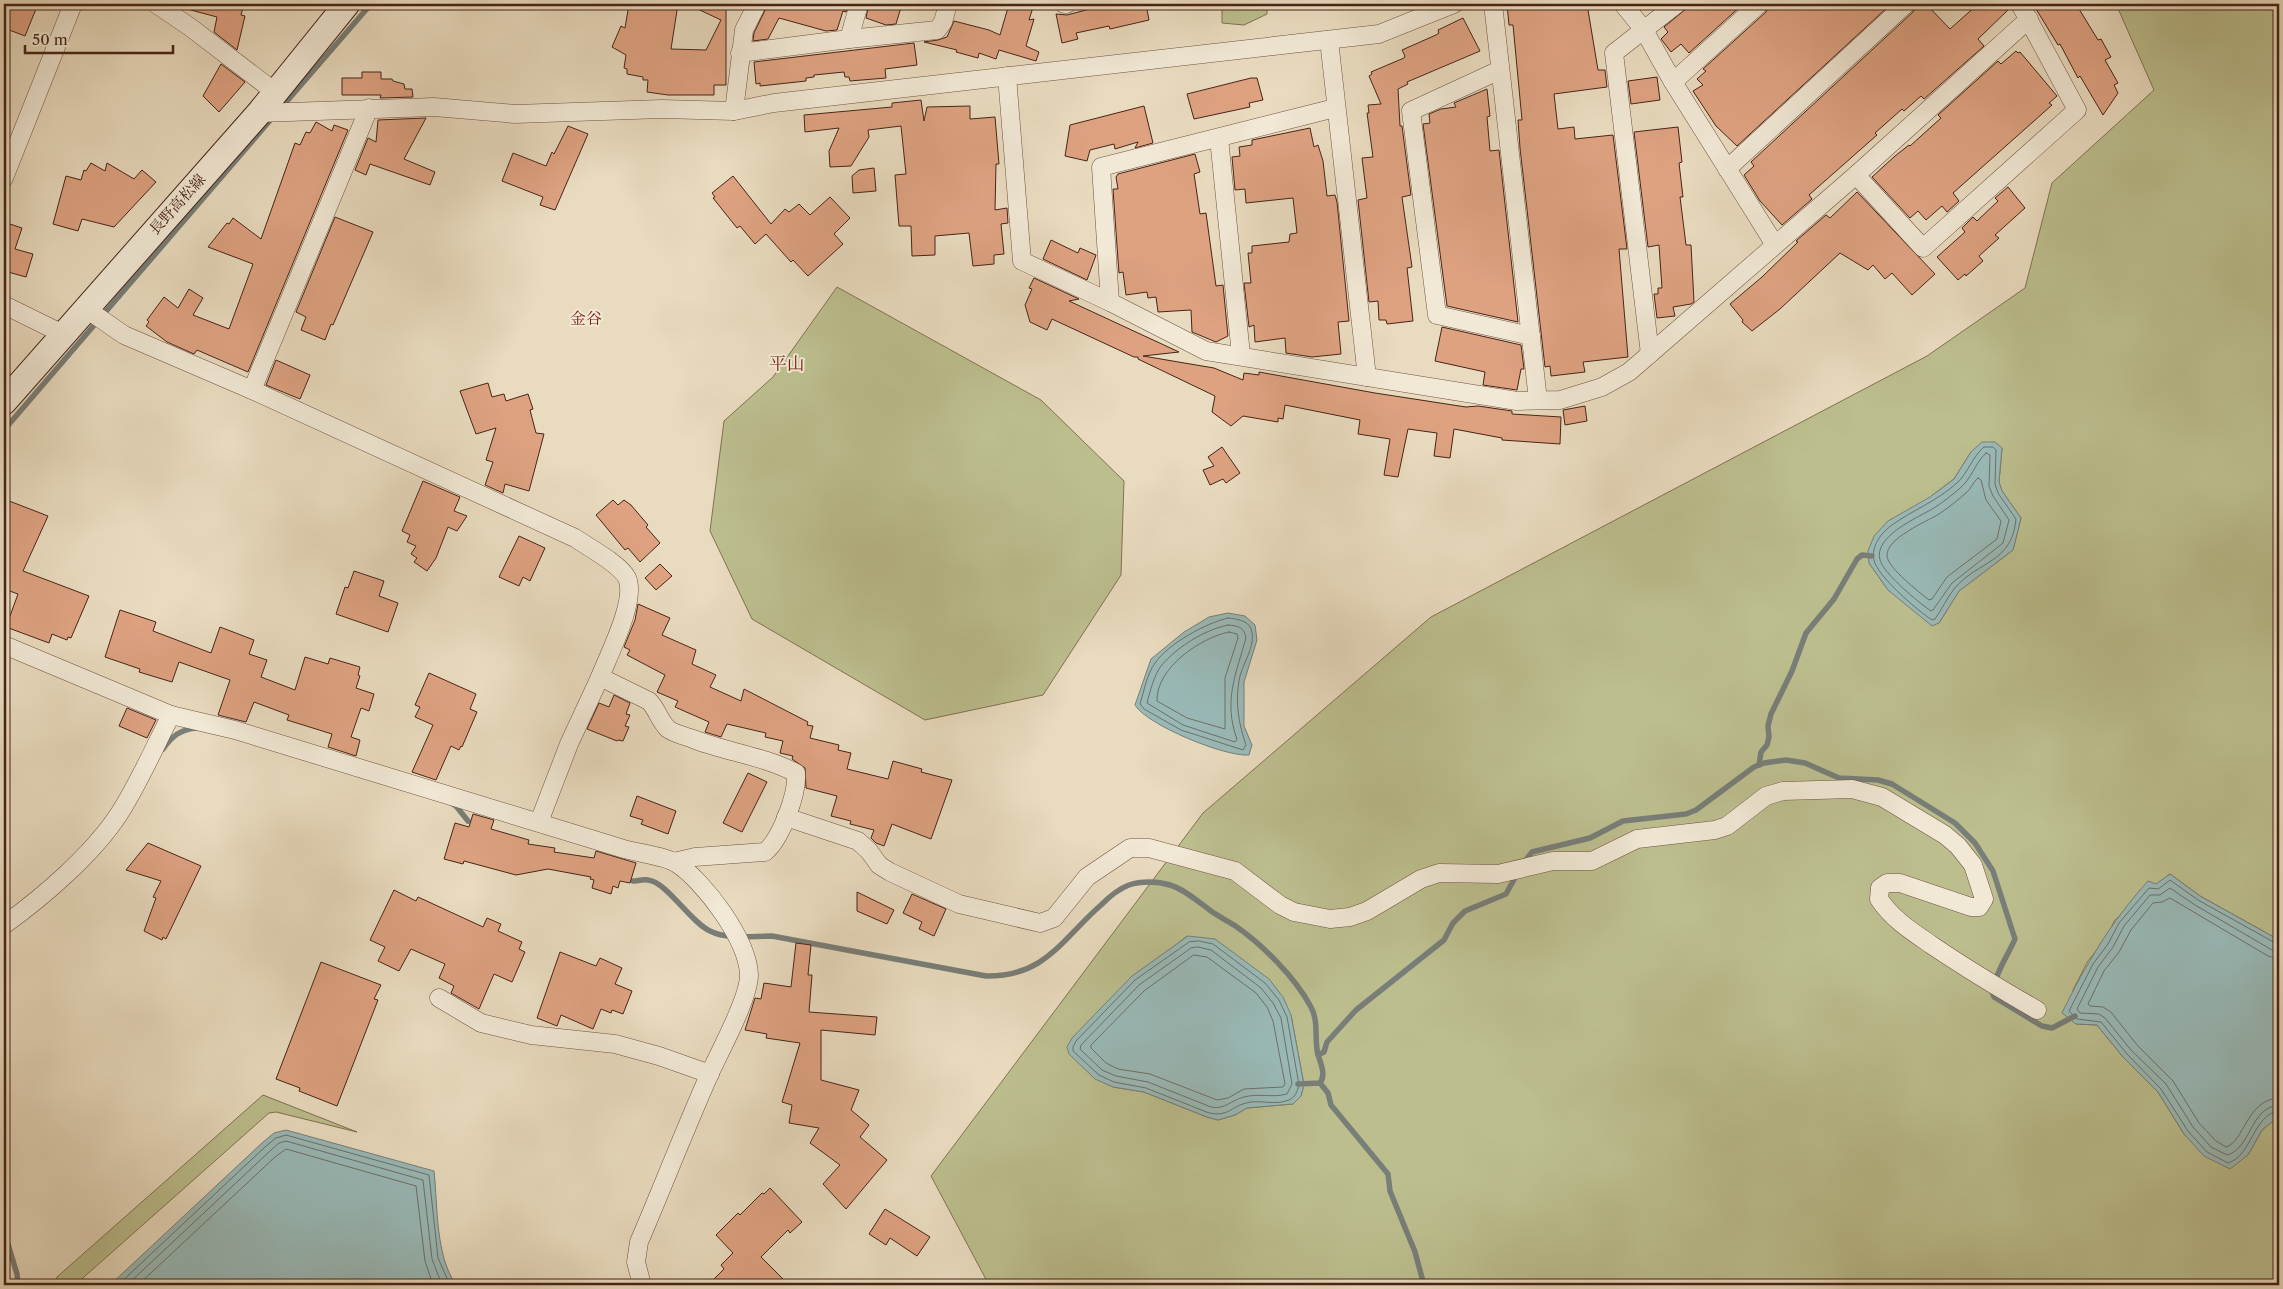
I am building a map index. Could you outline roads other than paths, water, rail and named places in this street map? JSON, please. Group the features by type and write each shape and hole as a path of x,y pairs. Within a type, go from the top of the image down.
{"main road":[{"name":"長野高松線","path":"4,402 63,334 94,315 273,108 347,4"}],"street":[{"path":"4,178 73,4"},
{"path":"156,4 190,27 273,108 434,106 515,114 662,109 734,111 774,103 1379,34 1454,4"},
{"path":"734,111 744,30 757,4"},
{"path":"849,39 859,4"},
{"path":"740,53 936,30 943,22 948,4"},
{"path":"1493,4 1538,400"},
{"path":"1623,4 1644,30 1673,82 1775,245"},
{"path":"1650,354 1614,54 1677,4"},
{"path":"1673,82 1760,4"},
{"path":"1727,168 1906,4"},
{"path":"1856,175 1922,248 2077,110 2020,4"},
{"path":"1008,76 1022,261 1110,302 1206,351 1241,355 1517,401 1560,400 1602,387 1629,372 1856,175 2029,19"},
{"path":"1329,40 1335,108 1367,377"},
{"path":"1500,70 1411,111 1437,315 1530,336"},
{"path":"252,390 369,108"},
{"path":"1110,302 1101,167 1335,108"},
{"path":"1219,138 1241,355"},
{"path":"4,305 63,334"},
{"path":"94,315 124,335 252,390 575,538 618,568 626,577 630,590 626,610 600,677 569,744 539,822"},
{"path":"4,646 171,715 235,730 624,849 674,862 694,879 719,907 735,935 747,958 749,976 741,1004 639,1242 636,1262 642,1285"},
{"path":"600,677 649,700 655,707 664,725 670,731 719,749 782,765 796,773 797,784 786,816 772,846 765,852 695,856 674,862"},
{"path":"4,925 32,904 76,863 110,827 120,812 171,715"},
{"path":"786,816 858,842 869,851 879,865 959,904 1040,923 1054,918 1086,876 1130,848 1149,848 1235,871 1280,905 1294,912 1330,919 1350,917 1367,911 1421,878 1439,873 1498,874 1553,861 1592,861 1637,839 1715,830 1726,826 1766,796 1783,791 1852,789 1882,797 1920,819 1958,846 1974,865 1984,899 1979,907 1971,907 1900,883 1887,883 1880,888 1879,899 1898,922 1994,985 2037,1010"},
{"path":"439,998 481,1023 531,1035 615,1044 659,1056 710,1074"}],"water":[{"path":"1982,442 1995,442 2002,448 1999,482 2002,491 2021,518 2013,550 1959,591 1939,623 1932,626 1888,590 1869,563 1868,551 1874,536 1888,521 1930,497 1954,479 1971,452"},
{"path":"1228,613 1245,616 1255,625 1257,640 1244,682 1244,726 1252,745 1249,755 1223,751 1188,738 1154,722 1135,705 1151,659 1184,632 1209,617"},
{"path":"2170,874 2200,896 2279,940 2279,1116 2262,1130 2248,1155 2230,1169 2204,1156 2184,1134 2158,1092 2123,1057 2097,1025 2076,1024 2062,1013 2080,977 2122,912 2148,881 2156,884"},
{"path":"1188,936 1215,939 1269,979 1283,997 1291,1015 1304,1085 1301,1096 1293,1104 1247,1108 1235,1115 1218,1120 1144,1092 1113,1087 1095,1079 1069,1054 1067,1047 1072,1038 1132,976"},
{"path":"286,1130 434,1171 441,1245 449,1273 456,1285 110,1285 262,1143 274,1133"}],"waterway":[{"path":"281,108 371,4"},
{"path":"4,430 273,117"},
{"path":"1759,765 1761,752 1767,745 1769,737 1768,726 1771,714 1792,671 1806,633 1834,599 1857,559 1862,555 1872,556"},
{"path":"163,749 177,734 197,728"},
{"path":"1522,865 1532,852 1590,838 1623,821 1686,814 1696,810 1754,767 1764,763 1786,760 1805,763 1839,778 1878,780 1892,784 1955,823 1975,843 1993,871 2015,939 1996,979 1992,992 1994,997 2042,1026 2052,1028 2075,1016"},
{"path":"451,803 456,806 468,821"},
{"path":"1298,1084 1320,1083 1323,1073 1318,1055 1324,1052 1327,1042 1356,1010 1444,940 1453,923 1465,911 1506,894 1517,874"},
{"path":"633,881 646,880 655,882 702,926 724,936 772,936 986,976 1006,975 1038,963 1051,954 1117,891 1144,882 1165,884 1186,893 1245,933 1287,973 1311,1007 1316,1025 1318,1055"},
{"path":"1320,1083 1328,1093 1331,1105 1388,1174 1390,1191 1415,1252 1424,1285"},
{"path":"4,1231 17,1274 18,1285"}],"district":[{"name":"金谷","path":"586,318"},
{"name":"平山","path":"787,364"}]}
